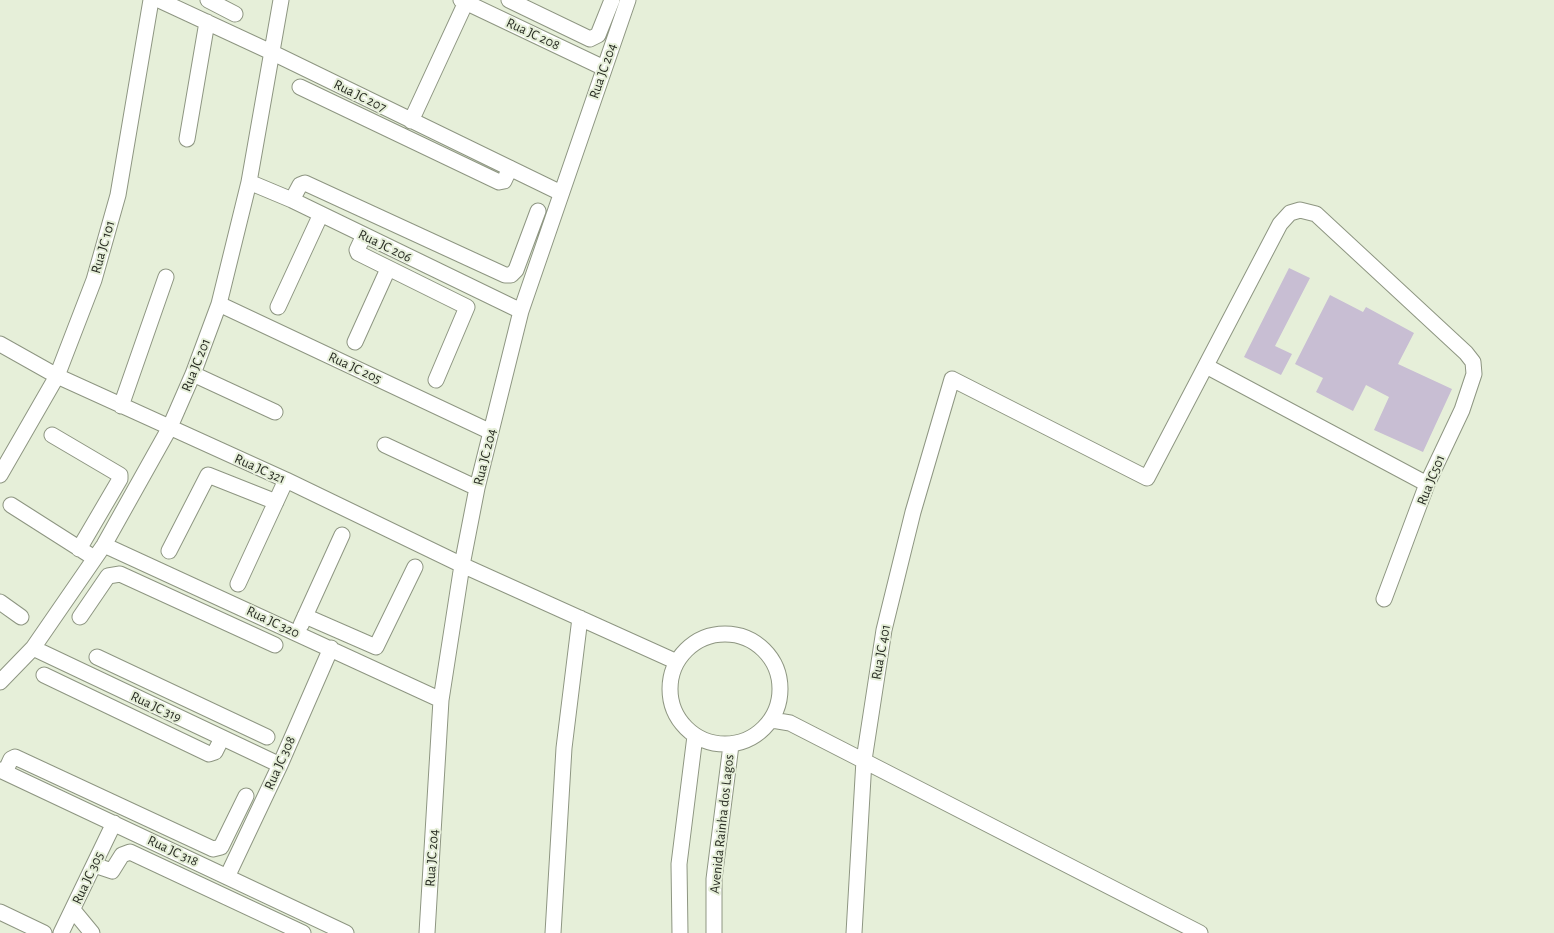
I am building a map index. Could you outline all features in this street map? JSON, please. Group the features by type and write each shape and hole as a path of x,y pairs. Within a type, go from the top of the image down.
{"street":[{"name":"Rua JC 101","path":"0,475 57,376 94,280 118,195 151,0"},
{"name":"Rua JC 207","path":"159,0 271,52 560,193"},
{"path":"208,0 235,14"},
{"name":"Rua JC 201","path":"0,682 33,648 104,545 169,429 193,374 219,304 249,182 281,0"},
{"path":"508,0 590,38 598,35 612,0"},
{"name":"Rua JC 204","path":"427,933 442,700 462,565 477,488 521,311 560,193 628,0"},
{"path":"411,121 464,1"},
{"name":"Rua JC 208","path":"464,1 604,68"},
{"path":"187,140 207,22"},
{"path":"300,87 499,182 504,181 510,168"},
{"name":"Rua JC 206","path":"249,182 292,200 521,311"},
{"path":"292,200 300,185 304,183 505,275 511,275 516,270 538,212"},
{"name":"Rua JC501","path":"1206,366 1280,224 1290,213 1300,210 1316,214 1466,353 1473,362 1474,374 1462,410 1427,484 1384,599"},
{"path":"278,307 321,214"},
{"path":"364,235 357,252 467,307 436,380"},
{"path":"355,342 388,269"},
{"path":"121,406 166,277"},
{"name":"Rua JC 205","path":"219,304 491,432"},
{"name":"Rua JC 321","path":"0,344 57,376 169,429 286,480 462,565 677,662"},
{"path":"1206,366 1427,484"},
{"name":"Rua JC 401","path":"854,933 864,760 884,630 913,512 952,378 1147,478 1206,366"},
{"path":"193,374 275,412"},
{"path":"52,435 120,474 120,479 79,548"},
{"path":"385,445 477,488"},
{"path":"169,551 208,474 276,502"},
{"path":"238,584 286,480"},
{"path":"11,505 95,558"},
{"path":"297,633 342,535"},
{"name":"Rua JC 320","path":"104,545 442,700"},
{"path":"305,616 376,647 416,567"},
{"path":"80,617 108,576 120,574 270,643 273,622"},
{"path":"0,602 21,617"},
{"path":"553,933 563,757 580,618"},
{"name":"Avenida Rainha dos Lagos","path":"730,633 748,638 767,652 779,673 780,697 772,720 754,737 732,745 712,744 695,736 679,721 670,701 670,680 677,662 693,643 713,634 730,633"},
{"name":"Rua JC 319","path":"33,648 280,765"},
{"name":"Rua JC 308","path":"227,877 280,765 331,648"},
{"path":"100,680 102,660 267,737"},
{"path":"44,675 209,754 215,752 222,738"},
{"path":"772,720 790,723 1200,933"},
{"path":"680,933 679,864 695,736"},
{"name":"Avenida Rainha dos Lagos","path":"714,933 714,879 732,745"},
{"path":"2,771 11,759 16,757 213,849 221,847 246,796"},
{"name":"Rua JC 318","path":"2,771 346,933"},
{"name":"Rua JC 305","path":"62,933 114,823"},
{"path":"94,865 112,871 122,855 130,852 303,933"},
{"path":"72,910 92,933"},
{"path":"0,912 44,933"}],"building":[{"path":"1289,268 1310,278 1275,346 1292,354 1281,375 1244,357"},
{"path":"1330,295 1363,312 1366,307 1414,333 1398,364 1452,389 1423,452 1374,430 1389,397 1366,385 1353,411 1316,392 1323,378 1295,364"}]}
